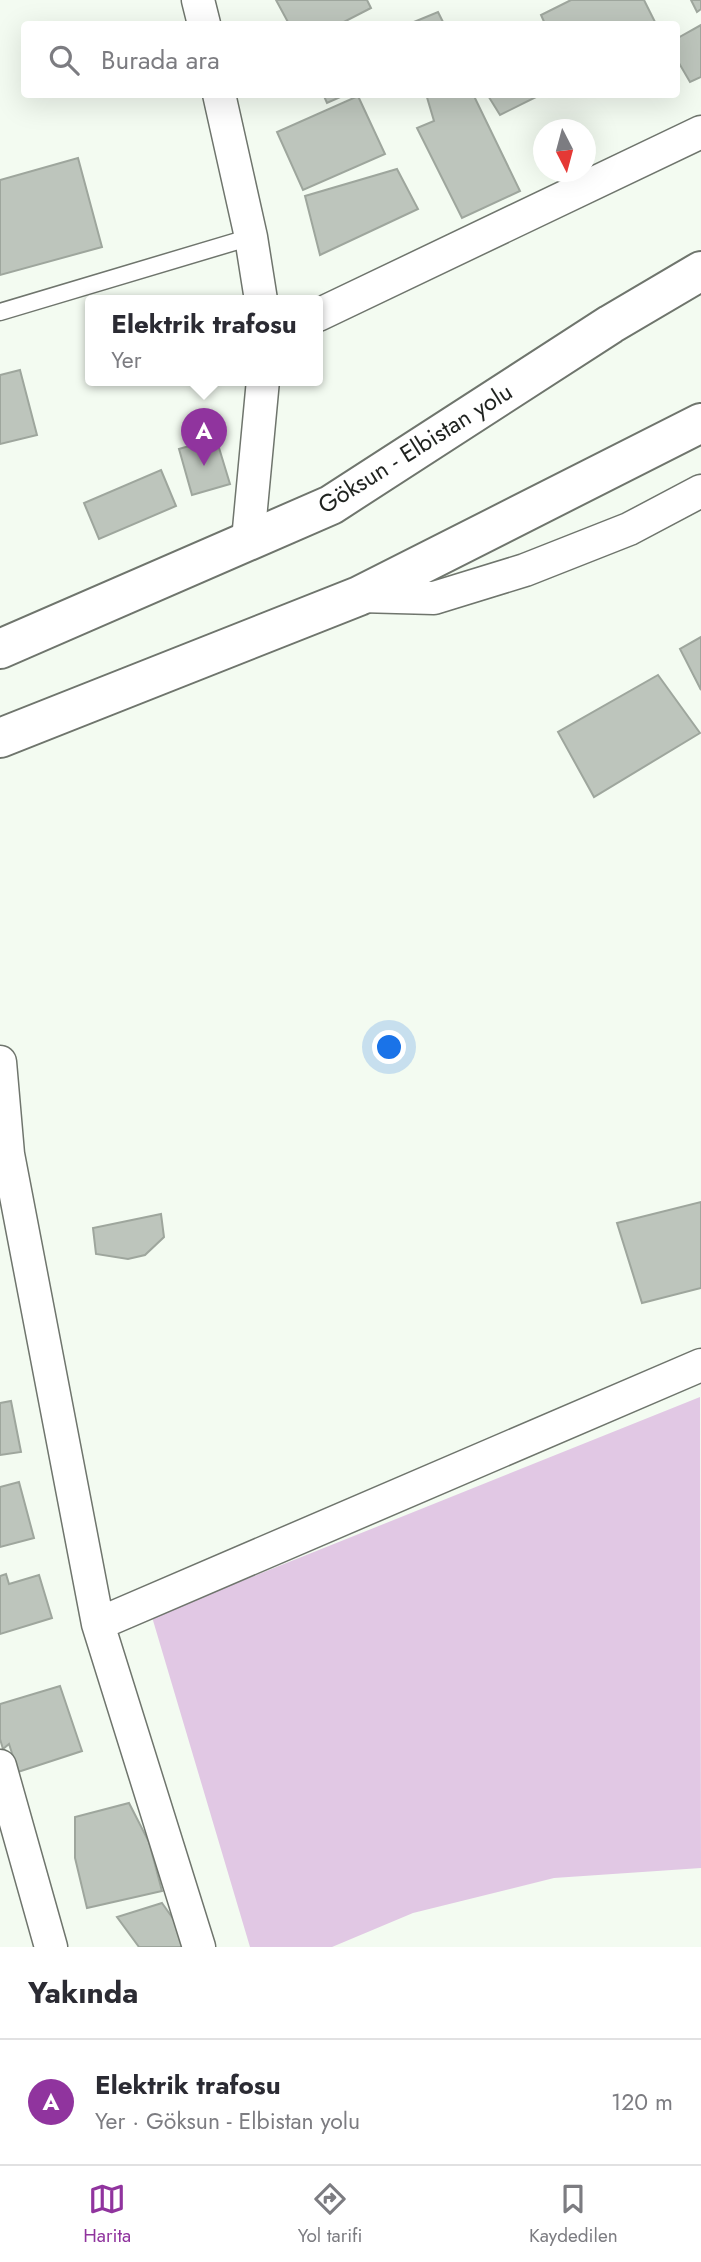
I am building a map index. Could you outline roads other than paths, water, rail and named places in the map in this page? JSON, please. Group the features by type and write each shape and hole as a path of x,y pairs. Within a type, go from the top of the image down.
{"highway":[{"name":"Göksun - Elbistan yolu","path":"0,649 331,505 611,324 701,271"},
{"path":"0,738 359,596 701,423"}],"street":[{"path":"198,0 203,21"},
{"path":"220,98 251,237 260,295"},
{"path":"323,313 694,145"},
{"path":"248,540 262,386"},
{"path":"359,596 434,598 525,570 629,529 701,491"},
{"path":"0,1062 4,1155 98,1624 199,1947"},
{"path":"98,1624 701,1365"},
{"path":"0,1766 51,1947"}],"lane":[{"path":"0,312 251,237"}],"place":[{"name":"Elektrik trafosu","path":"204,466"}]}
